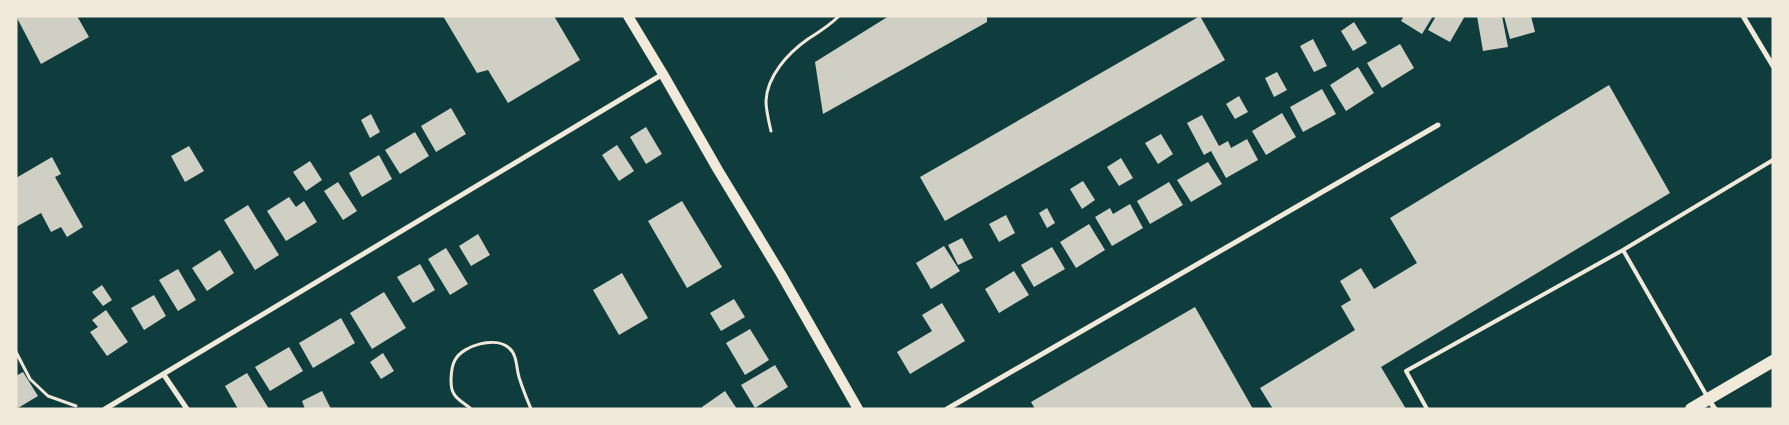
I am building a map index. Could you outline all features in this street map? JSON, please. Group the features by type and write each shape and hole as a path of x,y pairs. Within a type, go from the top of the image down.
{"main road":[{"path":"628,16 786,282 858,409"},
{"path":"1691,409 1711,404 1773,360"}],"street":[{"path":"1743,16 1773,66"},
{"path":"105,409 663,74"},
{"path":"947,409 1438,125"},
{"path":"164,374 187,409"}],"lane":[{"path":"1427,409 1406,371 1623,250 1773,160"},
{"path":"1623,250 1711,404"}],"path":[{"path":"771,132 766,102 768,85 787,56 806,40 830,25 839,16"},
{"path":"471,409 454,394 450,381 455,360 465,351 484,342 502,344 510,348 516,361 519,379 531,409"},
{"path":"16,352 30,379 48,396 76,406"}],"building":[{"path":"16,16 77,16 89,37 41,64"},
{"path":"443,16 554,16 580,60 508,103 488,70 477,73"},
{"path":"889,16 987,16 987,22 823,114 815,62"},
{"path":"1200,16 1225,60 945,221 920,177"},
{"path":"1404,16 1433,16 1422,34 1401,21"},
{"path":"1436,16 1465,16 1450,42 1428,30"},
{"path":"1477,16 1502,16 1508,47 1483,51"},
{"path":"1504,16 1531,16 1535,32 1510,39"},
{"path":"1354,22 1367,43 1353,51 1341,31"},
{"path":"1313,39 1327,66 1314,72 1300,46"},
{"path":"1400,44 1414,68 1382,88 1367,63"},
{"path":"1358,67 1374,93 1346,111 1330,85"},
{"path":"1277,72 1287,90 1274,97 1265,78"},
{"path":"1609,85 1670,193 1381,367 1406,409 1273,409 1260,388 1355,330 1341,306 1351,300 1340,281 1361,268 1374,289 1417,263 1390,218"},
{"path":"1322,89 1336,114 1303,132 1290,107"},
{"path":"1239,96 1248,112 1235,119 1226,104"},
{"path":"451,108 466,134 436,152 421,126"},
{"path":"1282,113 1296,137 1266,155 1252,131"},
{"path":"371,114 380,132 370,138 361,120"},
{"path":"1202,115 1219,146 1228,141 1231,148 1247,139 1258,160 1226,178 1211,151 1204,155 1187,123"},
{"path":"646,127 662,154 646,164 630,137"},
{"path":"415,132 429,156 400,174 385,150"},
{"path":"1161,134 1173,154 1158,164 1145,143"},
{"path":"617,145 634,171 619,181 602,155"},
{"path":"189,146 204,171 185,182 171,156"},
{"path":"379,155 392,179 362,197 349,173"},
{"path":"52,157 61,174 55,177 83,227 67,237 61,227 51,232 41,213 16,227 16,178"},
{"path":"1121,158 1133,178 1119,186 1107,167"},
{"path":"310,161 322,180 306,191 293,172"},
{"path":"1208,162 1222,184 1191,202 1177,180"},
{"path":"1083,181 1095,200 1082,209 1070,189"},
{"path":"338,182 357,211 343,220 324,191"},
{"path":"1169,182 1183,205 1150,224 1137,201"},
{"path":"289,197 296,207 304,201 317,222 286,241 267,211"},
{"path":"682,201 722,267 687,288 648,221"},
{"path":"1130,204 1143,228 1112,246 1095,217 1110,208 1113,214"},
{"path":"248,205 279,255 255,270 224,220"},
{"path":"1047,208 1055,223 1047,228 1039,213"},
{"path":"1006,215 1015,233 999,242 989,224"},
{"path":"1089,224 1105,250 1076,268 1060,242"},
{"path":"478,234 490,255 471,266 459,246"},
{"path":"962,238 973,258 958,265 948,245"},
{"path":"944,246 960,271 931,289 916,263"},
{"path":"1052,247 1065,269 1034,287 1021,265"},
{"path":"446,248 468,284 450,295 428,259"},
{"path":"220,250 234,273 207,291 192,268"},
{"path":"420,264 435,290 413,303 397,277"},
{"path":"178,269 196,300 178,311 159,280"},
{"path":"1014,271 1029,295 999,313 985,289"},
{"path":"622,273 648,318 619,335 593,290"},
{"path":"102,285 112,300 103,306 92,292"},
{"path":"384,292 406,328 372,349 350,313"},
{"path":"154,295 166,316 144,330 131,308"},
{"path":"734,299 745,317 721,331 710,313"},
{"path":"942,303 965,341 910,374 897,352 932,331 922,315"},
{"path":"1195,307 1253,409 1035,409 1031,402"},
{"path":"106,310 128,342 107,356 90,332 98,327 92,320"},
{"path":"341,318 355,343 313,368 299,343"},
{"path":"750,329 769,360 745,375 726,343"},
{"path":"289,347 303,371 270,391 255,367"},
{"path":"383,353 394,371 381,379 370,362"},
{"path":"775,365 788,387 755,408 741,385"},
{"path":"23,372 38,396 18,408 16,404 16,376"},
{"path":"247,373 269,409 238,409 225,386"},
{"path":"322,391 331,409 305,409 302,401"},
{"path":"725,391 737,409 703,409 702,407"}]}
